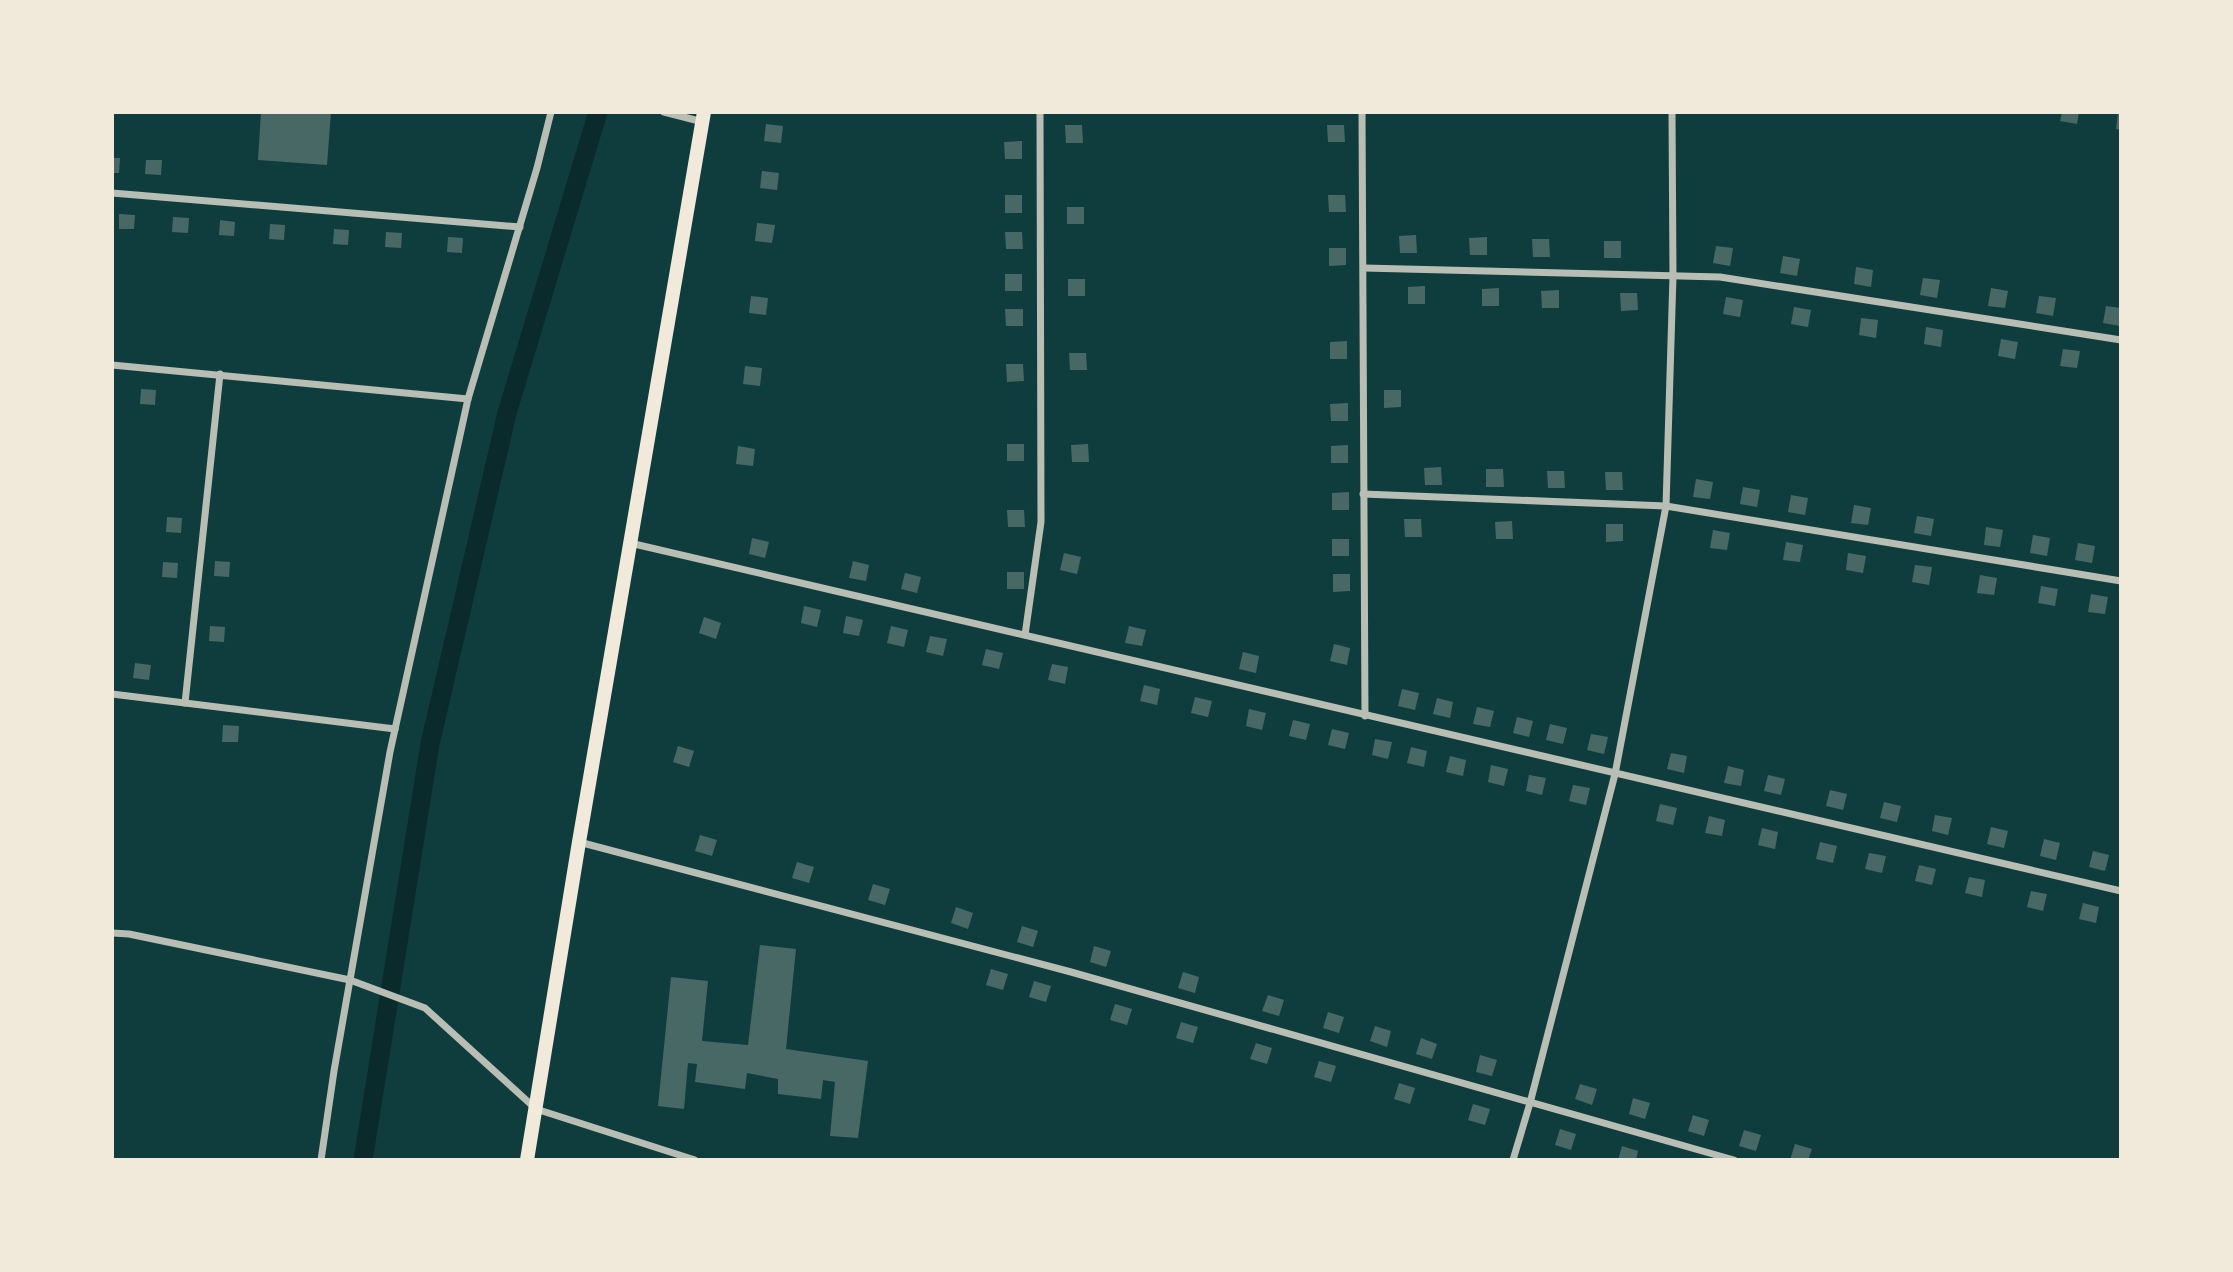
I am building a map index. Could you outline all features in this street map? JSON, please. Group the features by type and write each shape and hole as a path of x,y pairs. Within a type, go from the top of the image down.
{"main road":[{"path":"527,1160 629,542 703,117"}],"street":[{"path":"321,1160 395,729 468,399 520,227 551,112"},
{"path":"664,112 703,117"},
{"path":"1025,635 1041,522 1040,112"},
{"path":"1362,112 1365,716"},
{"path":"1513,1160 1615,774 1665,506 1673,276 1672,112"},
{"path":"112,193 520,227"},
{"path":"1364,268 1720,277 2121,340"},
{"path":"112,365 468,399"},
{"path":"185,703 220,374"},
{"path":"1363,494 1665,506 2121,581"},
{"path":"629,542 2121,891"},
{"path":"112,694 395,729"},
{"path":"579,842 1072,972 1734,1160"},
{"path":"112,933 129,934 350,980 425,1008 536,1109 695,1160"}],"building":[{"path":"261,112 331,112 327,165 258,160"},
{"path":"2062,112 2079,112 2077,124 2060,121"},
{"path":"2118,112 2121,112 2121,130 2116,129"},
{"path":"766,124 783,126 781,143 764,141"},
{"path":"1065,125 1082,125 1083,143 1066,143"},
{"path":"1327,125 1344,125 1345,142 1328,142"},
{"path":"1022,141 1022,159 1005,159 1004,142"},
{"path":"112,158 120,158 119,173 112,173"},
{"path":"146,160 162,160 161,175 145,174"},
{"path":"762,171 779,173 777,190 760,188"},
{"path":"1005,195 1022,195 1022,213 1005,213"},
{"path":"1328,195 1345,195 1346,212 1329,212"},
{"path":"1067,207 1084,207 1084,224 1067,224"},
{"path":"119,214 135,215 134,229 119,229"},
{"path":"173,217 189,218 188,233 172,232"},
{"path":"220,220 235,222 234,236 219,235"},
{"path":"757,223 775,225 772,243 755,241"},
{"path":"270,224 285,225 284,240 269,239"},
{"path":"334,229 349,230 348,245 333,244"},
{"path":"386,232 402,233 401,248 385,247"},
{"path":"1005,232 1022,232 1023,249 1006,249"},
{"path":"1416,235 1417,253 1400,253 1399,236"},
{"path":"448,237 463,238 462,253 447,252"},
{"path":"1487,237 1487,255 1470,255 1469,238"},
{"path":"1532,239 1549,239 1550,257 1533,257"},
{"path":"1604,241 1621,241 1621,258 1604,258"},
{"path":"1716,246 1733,248 1730,266 1713,263"},
{"path":"1329,248 1346,248 1346,265 1329,266"},
{"path":"1783,256 1800,259 1797,276 1780,273"},
{"path":"1856,267 1873,270 1871,287 1854,284"},
{"path":"1005,274 1022,274 1022,291 1005,291"},
{"path":"1923,278 1940,280 1937,298 1920,295"},
{"path":"1068,279 1085,279 1085,296 1068,296"},
{"path":"1425,286 1425,304 1408,304 1408,287"},
{"path":"1499,288 1499,306 1482,306 1482,289"},
{"path":"1991,288 2008,291 2005,308 1988,306"},
{"path":"1559,290 1559,308 1542,308 1541,291"},
{"path":"1620,293 1637,293 1638,310 1621,311"},
{"path":"751,296 768,298 766,315 749,313"},
{"path":"2039,296 2056,298 2053,316 2036,313"},
{"path":"1726,297 1743,300 1740,317 1723,314"},
{"path":"2106,306 2121,308 2120,326 2103,323"},
{"path":"1794,307 1811,310 1808,327 1791,324"},
{"path":"1005,309 1023,309 1023,326 1006,326"},
{"path":"1861,318 1878,320 1876,338 1859,335"},
{"path":"1926,327 1943,330 1941,347 1924,344"},
{"path":"2001,339 2018,342 2015,359 1998,356"},
{"path":"1347,341 1347,359 1330,359 1330,342"},
{"path":"2063,349 2080,351 2077,368 2060,366"},
{"path":"1069,353 1086,353 1087,370 1070,370"},
{"path":"1006,364 1023,364 1024,381 1007,382"},
{"path":"745,366 762,368 760,386 743,384"},
{"path":"141,389 156,390 155,405 140,404"},
{"path":"1384,390 1401,390 1401,407 1384,408"},
{"path":"1348,403 1348,421 1331,421 1330,404"},
{"path":"1007,444 1024,444 1024,461 1007,461"},
{"path":"1088,444 1089,462 1072,462 1071,445"},
{"path":"1348,445 1348,463 1331,463 1331,446"},
{"path":"738,446 755,449 753,466 736,464"},
{"path":"1441,467 1442,485 1425,485 1424,468"},
{"path":"1486,469 1503,469 1504,487 1486,487"},
{"path":"1547,471 1564,471 1565,488 1548,488"},
{"path":"1605,472 1622,472 1623,490 1606,490"},
{"path":"1696,479 1713,482 1710,499 1693,497"},
{"path":"1743,487 1760,490 1757,507 1740,504"},
{"path":"1349,492 1349,510 1332,510 1332,493"},
{"path":"1791,495 1808,498 1805,515 1788,512"},
{"path":"1854,505 1871,508 1868,525 1851,523"},
{"path":"1007,510 1024,510 1025,527 1008,527"},
{"path":"1917,516 1934,519 1931,536 1914,533"},
{"path":"167,517 182,518 181,533 166,532"},
{"path":"1404,519 1421,519 1422,537 1405,537"},
{"path":"1512,521 1513,539 1496,539 1495,522"},
{"path":"1606,524 1623,524 1623,541 1606,542"},
{"path":"1986,527 2003,530 2000,547 1984,545"},
{"path":"1713,530 1730,533 1727,550 1710,548"},
{"path":"2033,535 2050,538 2047,556 2030,553"},
{"path":"752,538 769,542 765,558 749,554"},
{"path":"1332,539 1349,539 1349,556 1332,556"},
{"path":"1786,542 1803,545 1800,562 1783,560"},
{"path":"2078,543 2095,546 2092,563 2075,560"},
{"path":"1064,553 1081,557 1077,574 1060,570"},
{"path":"1848,553 1866,556 1863,573 1846,570"},
{"path":"215,561 230,562 229,577 214,576"},
{"path":"853,561 869,565 866,581 849,578"},
{"path":"163,562 178,563 177,578 162,577"},
{"path":"1915,565 1932,567 1929,585 1912,582"},
{"path":"1007,572 1024,572 1024,589 1007,589"},
{"path":"905,573 921,577 917,593 901,589"},
{"path":"1333,574 1350,574 1350,591 1333,592"},
{"path":"1980,575 1997,578 1994,595 1977,593"},
{"path":"2041,586 2058,589 2055,606 2038,603"},
{"path":"2091,594 2108,597 2105,614 2088,612"},
{"path":"804,606 821,610 817,627 801,623"},
{"path":"846,616 863,620 859,636 843,633"},
{"path":"704,617 721,623 716,639 699,633"},
{"path":"210,626 225,627 224,642 209,641"},
{"path":"891,626 908,630 904,647 887,643"},
{"path":"1129,626 1146,630 1142,646 1125,643"},
{"path":"930,636 947,639 943,656 926,652"},
{"path":"1334,644 1350,648 1347,665 1330,661"},
{"path":"986,649 1003,653 999,669 982,665"},
{"path":"1243,652 1259,656 1256,673 1239,669"},
{"path":"135,663 151,665 149,680 133,678"},
{"path":"1052,664 1068,667 1065,684 1048,680"},
{"path":"1144,685 1160,689 1157,705 1140,701"},
{"path":"1402,689 1419,693 1415,710 1398,706"},
{"path":"1195,697 1212,701 1208,717 1191,713"},
{"path":"1437,698 1453,702 1450,718 1433,714"},
{"path":"1477,707 1494,711 1490,727 1473,724"},
{"path":"1249,709 1266,713 1262,730 1246,726"},
{"path":"1517,717 1533,721 1529,737 1513,733"},
{"path":"1293,720 1310,724 1306,740 1289,736"},
{"path":"1550,724 1567,728 1563,744 1546,740"},
{"path":"223,725 239,726 238,742 222,742"},
{"path":"1332,729 1349,733 1345,749 1328,745"},
{"path":"1591,734 1608,737 1604,754 1587,750"},
{"path":"1375,739 1392,742 1388,759 1372,755"},
{"path":"678,746 694,751 689,767 673,762"},
{"path":"1411,747 1427,751 1424,767 1407,763"},
{"path":"1671,753 1687,756 1684,773 1667,769"},
{"path":"1450,756 1466,760 1463,776 1446,772"},
{"path":"1491,765 1508,769 1504,786 1488,782"},
{"path":"1728,766 1744,770 1741,786 1724,783"},
{"path":"1529,775 1546,778 1542,795 1526,791"},
{"path":"1768,775 1785,779 1781,795 1764,791"},
{"path":"1573,785 1590,788 1586,805 1569,801"},
{"path":"1830,790 1847,794 1843,810 1826,806"},
{"path":"1884,802 1901,806 1897,822 1880,818"},
{"path":"1660,804 1677,808 1673,825 1656,821"},
{"path":"1935,815 1952,818 1948,835 1932,831"},
{"path":"1709,816 1725,820 1722,836 1705,833"},
{"path":"1991,827 2008,831 2004,848 1987,844"},
{"path":"1762,828 1778,832 1775,849 1758,845"},
{"path":"700,835 717,840 712,856 695,851"},
{"path":"2044,839 2060,843 2056,860 2040,856"},
{"path":"1820,842 1837,846 1833,863 1816,859"},
{"path":"2093,851 2109,855 2105,871 2089,867"},
{"path":"1869,853 1886,856 1882,873 1865,869"},
{"path":"797,862 814,867 809,883 792,878"},
{"path":"1919,865 1936,869 1932,885 1915,881"},
{"path":"1969,877 1985,880 1982,897 1965,893"},
{"path":"873,884 890,889 885,905 868,900"},
{"path":"2031,891 2047,894 2043,911 2027,907"},
{"path":"2083,903 2099,907 2096,923 2079,919"},
{"path":"956,907 973,913 968,929 951,923"},
{"path":"1022,926 1038,931 1033,947 1017,942"},
{"path":"760,945 796,949 786,1049 868,1061 858,1138 830,1136 835,1082 823,1080 821,1099 778,1094 778,1079 747,1073 745,1089 695,1082 697,1064 688,1063 684,1109 658,1106 671,977 708,981 702,1041 748,1045"},
{"path":"1094,946 1111,951 1106,967 1090,962"},
{"path":"991,969 1008,974 1003,990 986,985"},
{"path":"1183,972 1199,977 1195,993 1178,988"},
{"path":"1034,981 1051,986 1046,1002 1029,997"},
{"path":"1268,995 1284,1000 1279,1016 1262,1011"},
{"path":"1115,1004 1132,1009 1127,1025 1110,1020"},
{"path":"1328,1012 1344,1017 1339,1033 1323,1028"},
{"path":"1181,1022 1198,1027 1193,1043 1176,1038"},
{"path":"1375,1026 1391,1031 1387,1047 1370,1041"},
{"path":"1421,1038 1437,1044 1432,1059 1416,1054"},
{"path":"1256,1043 1272,1048 1267,1064 1250,1059"},
{"path":"1480,1055 1497,1060 1492,1076 1476,1072"},
{"path":"1319,1061 1336,1066 1331,1082 1314,1077"},
{"path":"1399,1083 1415,1088 1410,1104 1394,1099"},
{"path":"1580,1084 1597,1089 1592,1105 1575,1099"},
{"path":"1633,1098 1650,1103 1645,1119 1629,1114"},
{"path":"1473,1104 1490,1109 1485,1125 1468,1120"},
{"path":"1693,1115 1709,1120 1704,1136 1688,1131"},
{"path":"1560,1129 1576,1134 1571,1150 1555,1145"},
{"path":"1744,1130 1761,1135 1756,1151 1739,1146"},
{"path":"1795,1144 1812,1149 1808,1160 1790,1160"},
{"path":"1622,1146 1638,1151 1636,1160 1618,1160"}],"waterway":[{"path":"363,1160 430,744 507,413 598,112"}]}
